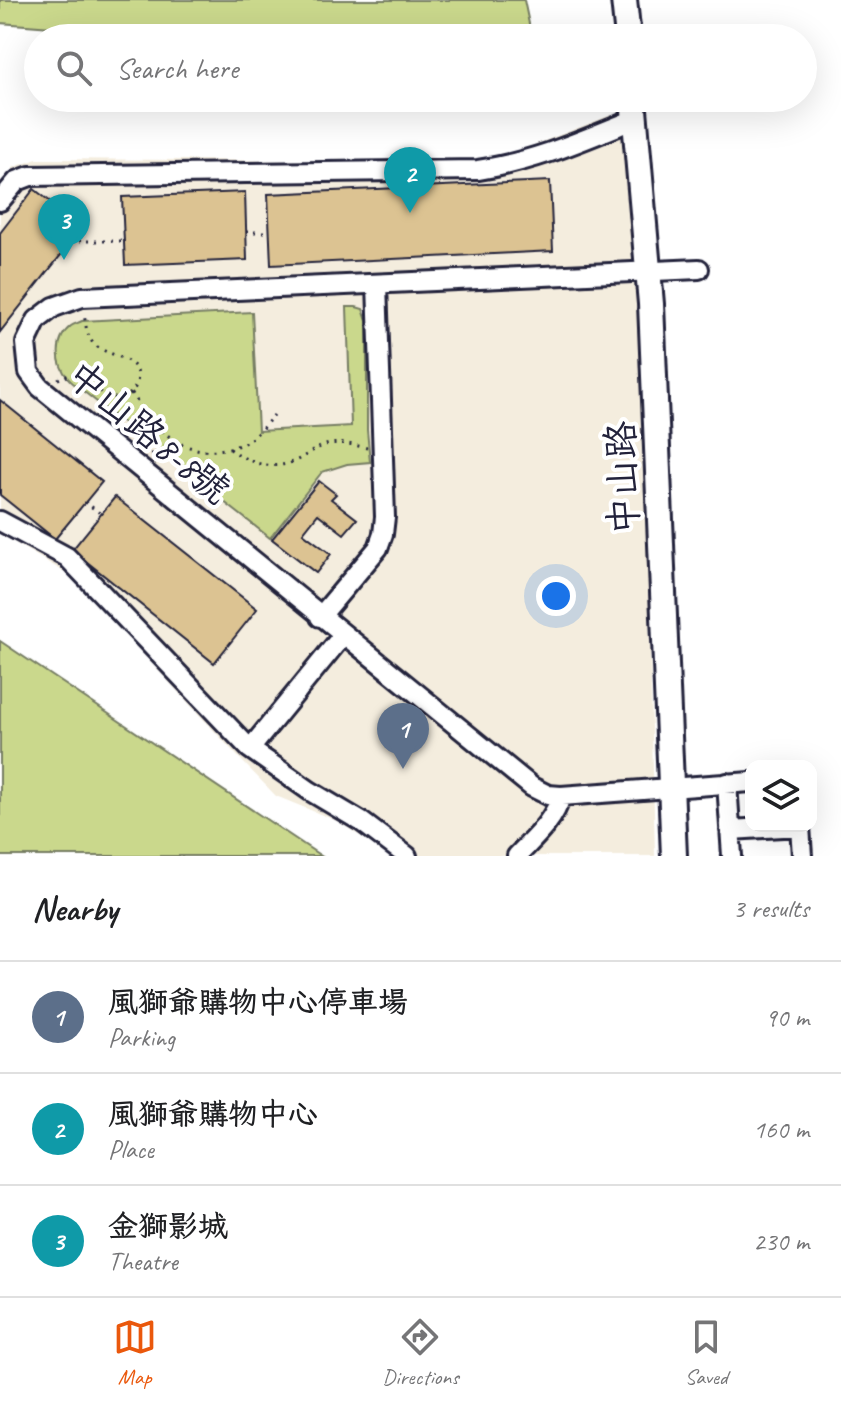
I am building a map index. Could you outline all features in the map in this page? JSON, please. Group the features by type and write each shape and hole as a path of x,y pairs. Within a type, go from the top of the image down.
{"main road":[{"path":"624,0 627,24"},
{"name":"中山路","path":"634,112 649,271 674,856"}],"lane":[{"path":"0,201 17,181 30,176 478,170 507,166 551,154 627,112"},
{"name":"中山路8-8號","path":"699,269 82,297 54,307 37,320 26,343 29,372 40,387 532,787 548,795 561,796 745,782"},
{"path":"320,617 378,548 383,534 385,517 377,284"},
{"path":"0,521 67,557 250,749 310,791 362,822 407,856"},
{"path":"250,749 343,635"},
{"path":"727,783 732,856"},
{"path":"517,856 547,823 557,809 561,796"},
{"path":"730,830 745,829"},
{"path":"800,832 802,856"}],"path":[{"path":"246,232 270,232"},
{"path":"71,241 124,241"},
{"path":"40,387 72,373 81,374 112,398 132,393 137,383 137,372 131,362 94,344 86,332 82,297"},
{"path":"132,393 156,426 189,448 209,451 230,449 250,439 274,415"},
{"path":"138,467 162,446 180,443"},
{"path":"230,449 244,459 276,467 292,463 326,444 346,443 383,451"},
{"path":"85,502 101,514"}],"shaded area":[{"path":"611,115 622,130 639,327 655,856 391,856 337,821 276,796 71,576 0,534 0,185 14,167 37,159 465,162 508,155"}],"green space":[{"path":"0,0 524,0 529,24 24,25 0,23"},
{"path":"347,307 363,309 367,321 370,462 347,464 322,472 270,538 73,383 59,359 59,344 65,331 82,321 252,312 258,431 351,426"},
{"path":"0,641 321,856 0,856"}],"building":[{"path":"550,181 553,251 271,265 268,194"},
{"path":"34,189 83,227 0,332 0,233"},
{"path":"245,192 247,260 125,265 122,197"},
{"path":"0,400 102,482 55,539 0,495"},
{"path":"319,481 336,494 331,499 357,519 344,534 318,514 303,533 331,554 316,573 272,539"},
{"path":"115,497 257,609 214,663 72,550"}],"place":[{"name":"風獅爺購物中心","path":"410,213"},
{"name":"金獅影城","path":"64,260"},
{"name":"風獅爺購物中心停車場","path":"403,769"}]}
